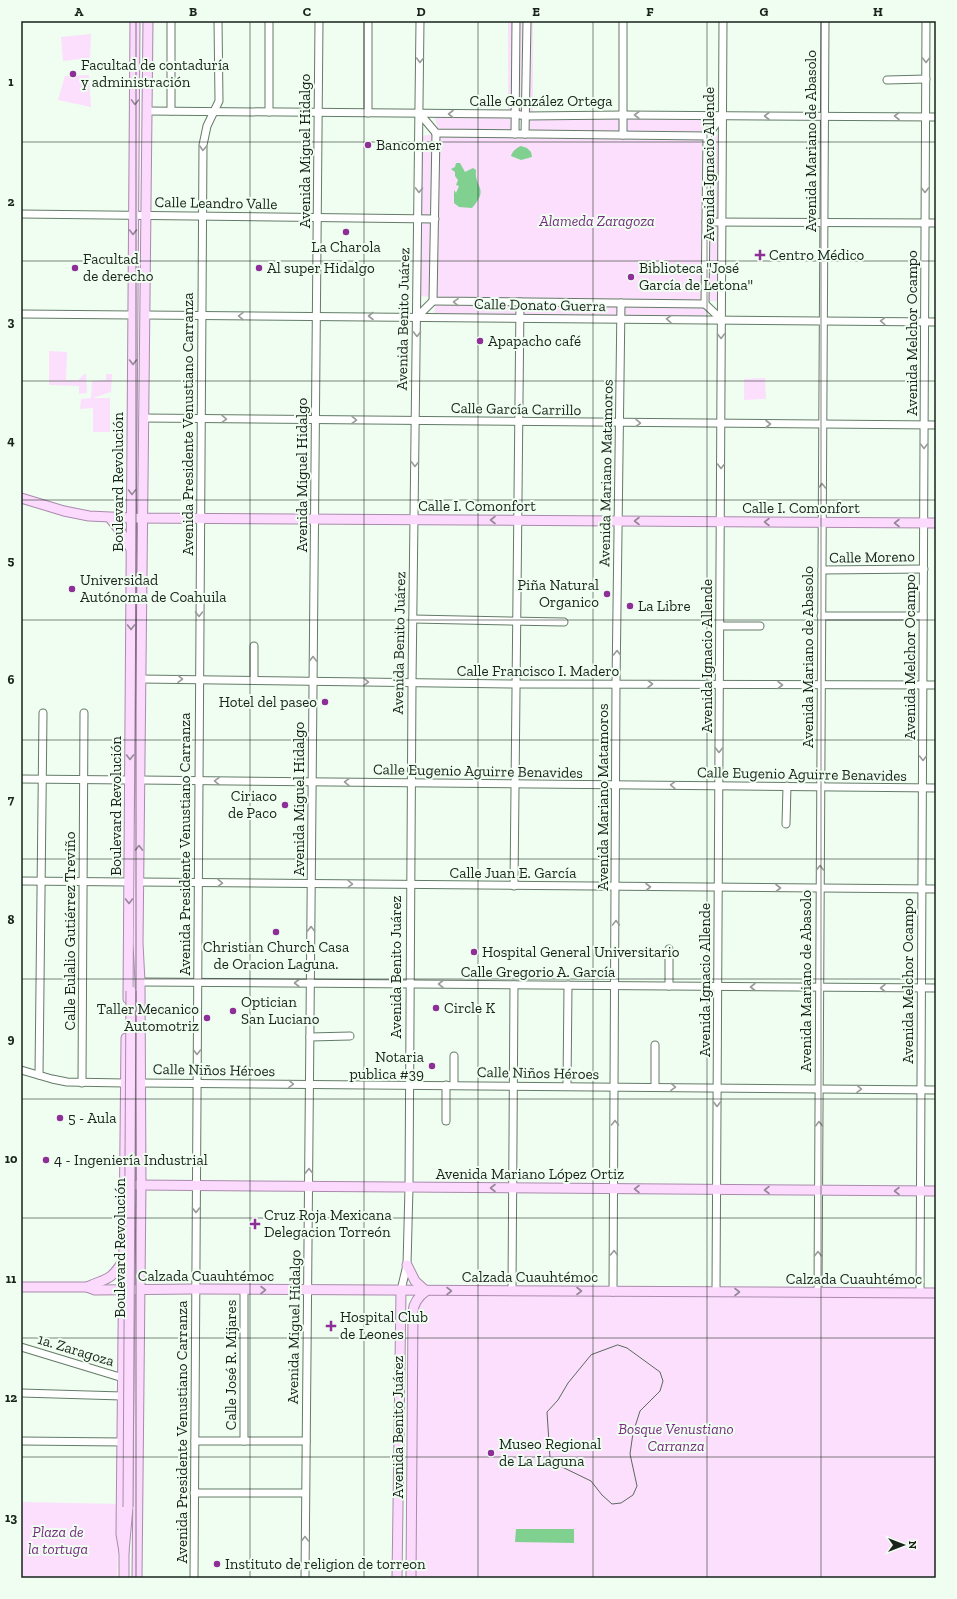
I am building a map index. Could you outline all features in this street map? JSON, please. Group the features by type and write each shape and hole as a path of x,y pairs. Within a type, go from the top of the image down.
{"main road":[{"name":"Boulevard Revolución","path":"136,21 130,780 134,882 131,1507 137,1552"},
{"path":"134,882 140,780 148,21"},
{"name":"Calle I. Comonfort","path":"21,498 70,512 110,518 936,523"},
{"path":"110,518 132,550"},
{"name":"Boulevard Revolución","path":"124,1552 121,1534 125,1083 134,943"},
{"path":"134,943 140,982 141,1185 137,1578"},
{"name":"Avenida Mariano López Ortiz","path":"124,1185 936,1191"},
{"path":"21,1287 87,1287 106,1280 118,1270 124,1260"},
{"path":"407,1265 415,1281 426,1291"},
{"name":"Calzada Cuauhtémoc","path":"87,1287 95,1290 196,1289 936,1293"},
{"name":"Avenida Benito Juárez","path":"397,1578 401,1290"},
{"name":"Avenida Benito Juárez","path":"411,1578 413,1311 414,1304 421,1294 426,1291"},
{"path":"123,1346 132,1342 138,1344 139,1346"},
{"path":"399,1443 412,1444"},
{"name":"Boulevard Revolución","path":"124,1578 124,1552 131,1507"}],"street":[{"path":"171,111 172,21"},
{"name":"Avenida Presidente Venustiano Carranza","path":"194,1578 203,145 207,126 214,112 219,94 218,21"},
{"path":"269,21 269,112"},
{"name":"Avenida Miguel Hidalgo","path":"305,1578 319,21"},
{"path":"368,21 368,113"},
{"name":"Avenida Benito Juárez","path":"401,1290 407,1265 409,1187 412,682 420,21"},
{"path":"514,134 516,21"},
{"path":"525,134 527,21"},
{"path":"623,21 623,135"},
{"name":"Avenida Ignacio Allende","path":"716,1292 723,21"},
{"name":"Avenida Mariano de Abasolo","path":"818,1293 825,21"},
{"name":"Avenida Melchor Ocampo","path":"920,1293 926,21"},
{"path":"887,80 926,79"},
{"name":"Calle González Ortega","path":"147,111 515,114 526,116 723,115 936,117"},
{"path":"417,317 434,301 436,133 420,114"},
{"path":"722,320 705,304 707,136 723,115"},
{"path":"436,133 707,136"},
{"name":"Calle Leandro Valle","path":"21,214 435,219"},
{"path":"706,222 936,223"},
{"name":"Calle Donato Guerra","path":"434,301 705,304"},
{"path":"514,886 520,302"},
{"name":"Avenida Mariano Matamoros","path":"614,1292 616,684 621,303"},
{"path":"21,314 133,315"},
{"name":"Calle Donato Guerra","path":"144,315 936,322"},
{"name":"Calle García Carrillo","path":"144,418 936,425"},
{"name":"Calle Moreno","path":"822,570 924,569"},
{"path":"821,616 923,616"},
{"path":"413,619 564,622"},
{"path":"720,626 760,626"},
{"path":"254,646 254,680"},
{"name":"Calle Francisco I. Madero","path":"141,679 516,684 936,685"},
{"name":"Calle Eulalio Gutiérrez Treviño","path":"82,1083 84,713"},
{"path":"39,1075 43,714"},
{"path":"21,779 130,780"},
{"name":"Calle Eugenio Aguirre Benavides","path":"140,780 936,788"},
{"path":"786,824 787,786"},
{"name":"Calle Juan E. García","path":"21,881 936,889"},
{"path":"669,986 670,949"},
{"name":"Calle Gregorio A. García","path":"140,982 936,988"},
{"path":"512,1291 514,985"},
{"path":"567,1086 568,985"},
{"path":"310,1037 350,1036"},
{"path":"655,1045 655,1087"},
{"path":"454,1056 454,1085"},
{"path":"21,1070 58,1081 82,1083 125,1083"},
{"name":"Calle Niños Héroes","path":"140,1082 936,1090"},
{"path":"446,1085 446,1121"},
{"name":"Calle José R. Mijares","path":"244,1290 244,1441"},
{"name":"1a. Zaragoza","path":"21,1347 122,1378"},
{"path":"21,1393 122,1396"},
{"path":"21,1441 122,1442"},
{"path":"195,1441 306,1441"},
{"path":"194,1493 305,1493"}],"green space":[{"path":"508,21 533,21 533,113 508,112"},
{"path":"91,34 90,58 63,61 61,37"},
{"path":"89,75 91,107 58,100 65,76"},
{"path":"434,115 518,116 517,132 438,130"},
{"path":"620,116 620,132 528,132 528,117"},
{"path":"626,116 706,117 705,134 626,132"},
{"name":"Alameda Zaragoza","path":"435,134 702,137 701,306 705,306 706,318 524,315 523,306 518,315 434,315 435,306 432,306 432,297 420,296 422,136"},
{"path":"721,135 719,301 707,301 709,136"},
{"path":"49,351 67,352 66,380 78,380 86,373 87,393 79,394 79,386 49,385"},
{"path":"106,374 112,374 111,392 93,398 110,398 110,432 93,432 93,408 80,409 81,399 91,398 92,381 106,380"},
{"path":"765,378 766,399 744,400 744,379"},
{"name":"Bosque Venustiano Carranza","path":"431,1293 936,1296 936,1578 412,1578 416,1316 419,1307 419,1297 426,1297"},
{"name":"Plaza de la tortuga","path":"21,1502 120,1504 117,1578 21,1578"}],"shaded area":[{"path":"521,146 527,148 531,152 532,157 521,160 511,156 514,150"},
{"path":"456,163 460,163 465,172 473,168 476,170 477,181 481,192 472,208 459,207 454,203 454,190 456,193 459,186 456,185 458,180 455,176 455,172 451,169 455,167"},
{"path":"516,1529 574,1529 574,1543 515,1542"}],"tram line":[{"path":"618,1345 627,1348 660,1372 663,1381 660,1391 640,1411 633,1433 630,1454 637,1486 633,1495 621,1503 612,1504 602,1495 591,1481 558,1465 550,1458 547,1412 558,1400 568,1383 591,1355 618,1345"}],"place":[{"name":"Facultad de contaduría y administración","path":"73,74"},
{"name":"Bancomer","path":"368,145"},
{"name":"La Charola","path":"346,232"},
{"name":"Centro Médico","path":"760,255"},
{"name":"Facultad de derecho","path":"75,268"},
{"name":"Al super Hidalgo","path":"259,268"},
{"name":"Biblioteca \"José García de Letona\"","path":"631,277"},
{"name":"Apapacho café","path":"480,341"},
{"name":"Universidad Autónoma de Coahuila","path":"72,589"},
{"name":"Piña Natural Organico","path":"607,594"},
{"name":"La Libre","path":"630,606"},
{"name":"Hotel del paseo","path":"325,702"},
{"name":"Ciriaco de Paco","path":"285,805"},
{"name":"Christian Church Casa de Oracion Laguna.","path":"276,932"},
{"name":"Hospital General Universitario","path":"474,952"},
{"name":"Circle K","path":"436,1008"},
{"name":"Optician San Luciano","path":"233,1011"},
{"name":"Taller Mecanico Automotriz","path":"207,1018"},
{"name":"Notaria publica #39","path":"432,1066"},
{"name":"5 - Aula","path":"60,1118"},
{"name":"4 - Ingeniería Industrial","path":"46,1160"},
{"name":"Cruz Roja Mexicana Delegacion Torreón","path":"255,1224"},
{"name":"Hospital Club de Leones","path":"331,1326"},
{"name":"Museo Regional de La Laguna","path":"491,1453"},
{"name":"Instituto de religion de torreon","path":"217,1564"}]}
